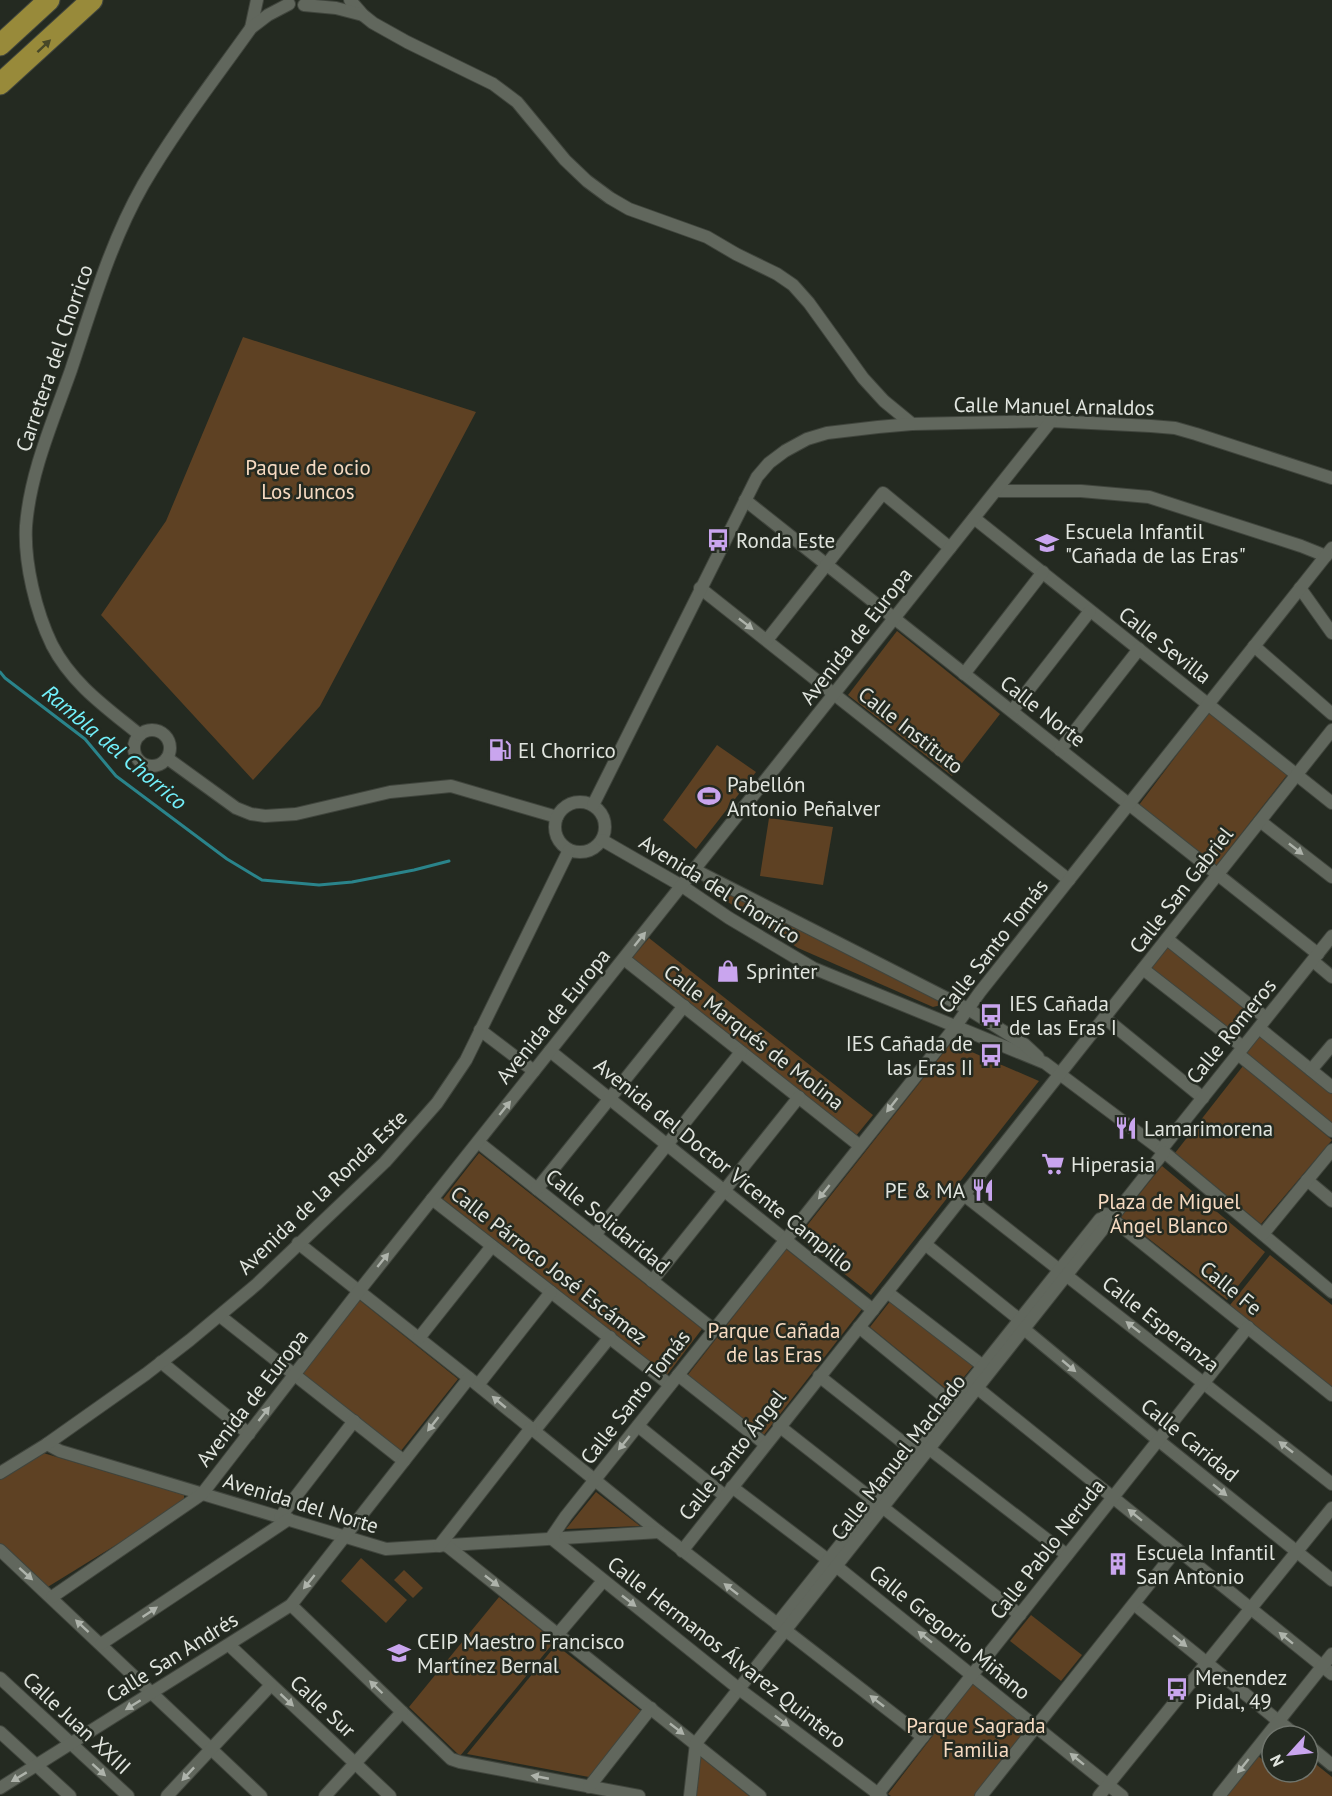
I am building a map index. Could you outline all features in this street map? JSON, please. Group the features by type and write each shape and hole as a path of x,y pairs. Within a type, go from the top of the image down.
{"highway":[{"path":"0,45 49,0"},
{"path":"0,84 92,0"}],"street":[{"name":"Carretera del Chorrico","path":"251,28 257,0"},
{"path":"350,0 363,15 406,42 493,84 517,102 565,160 587,181 610,198 629,209 707,237 785,279 809,303 863,378 884,401 912,424"},
{"name":"Carretera del Chorrico","path":"140,735 84,689 70,673 53,646 40,615 31,581 26,530 28,504 42,454 104,271 127,216 161,156 251,28 284,2"},
{"path":"284,2 310,2 363,15"},
{"name":"Calle Manuel Arnaldos","path":"912,424 1051,421 1175,428 1332,478"},
{"name":"Avenida de Europa","path":"52,1597 202,1494 359,1291 1051,421"},
{"path":"593,805 757,477 769,463 785,451 827,433 912,424"},
{"path":"996,491 1081,491 1149,497 1301,546 1329,552"},
{"path":"767,640 883,493 950,548"},
{"name":"Calle Norte","path":"744,500 1218,874 1315,957 1332,977"},
{"name":"Calle Sevilla","path":"974,518 1332,802"},
{"name":"Calle Santo Tomás","path":"551,1538 594,1480 1329,552"},
{"path":"964,674 1043,572"},
{"name":"Calle Instituto","path":"700,588 1069,880"},
{"path":"1300,588 1332,633"},
{"path":"1012,711 1090,610"},
{"path":"1254,646 1332,714"},
{"path":"1060,750 1139,649"},
{"path":"152,730 164,735 170,748 167,758 153,766 139,760 134,748 140,735 152,730"},
{"name":"Calle San Gabriel","path":"1060,1075 1332,730"},
{"path":"167,758 236,808 251,814 265,816 296,814 390,792 451,786 557,817"},
{"path":"585,802 593,805 604,817 605,833 602,840 591,850 584,852 569,850 558,839 555,825 557,817 568,805 585,802"},
{"path":"1260,821 1332,877"},
{"name":"Avenida del Chorrico","path":"602,840 682,886 729,918 813,968 1044,1064"},
{"name":"Avenida de la Ronda Este","path":"0,1473 47,1444 161,1362 220,1316 257,1284 385,1162 420,1124 460,1068 569,850"},
{"name":"Avenida del Chorrico","path":"695,870 968,1008 1023,1044 1044,1064 1160,1150 1332,1292"},
{"name":"Calle Romeros","path":"1160,1150 1332,936"},
{"path":"1167,939 1263,1023 1332,1088"},
{"name":"Calle Marqués de Molina","path":"624,959 860,1146"},
{"path":"1143,969 1241,1050 1332,1131"},
{"path":"537,1189 684,1006"},
{"path":"1105,1018 1203,1098"},
{"path":"480,1030 534,1071"},
{"path":"1311,1070 1332,1045"},
{"name":"Avenida del Doctor Vicente Campillo","path":"550,1051 873,1310"},
{"path":"595,1235 741,1052"},
{"name":"Calle Santo Ángel","path":"682,1551 1060,1075"},
{"path":"652,1281 799,1097"},
{"name":"Calle Solidaridad","path":"478,1142 714,1330"},
{"name":"Calle Manuel Machado","path":"696,1743 739,1689 781,1628 1160,1150"},
{"path":"1263,1234 1332,1150"},
{"path":"1307,1180 1332,1201"},
{"name":"Calle Esperanza","path":"964,1195 1332,1484"},
{"name":"Calle Párroco José Escámez","path":"432,1199 610,1337 765,1444"},
{"name":"Calle Fe","path":"1108,1216 1332,1395"},
{"path":"298,1243 474,1381 682,1551 923,1737"},
{"name":"Calle Caridad","path":"925,1244 1158,1440 1332,1580"},
{"path":"419,1338 492,1246"},
{"name":"Calle San Andrés","path":"0,1788 291,1605 404,1461 551,1292"},
{"path":"887,1292 983,1366"},
{"path":"220,1316 404,1461"},
{"name":"Calle Manuel Machado","path":"922,1448 953,1404 974,1385 983,1366 1022,1324"},
{"path":"859,1327 953,1404"},
{"name":"Calle Pablo Neruda","path":"878,1795 1248,1327"},
{"path":"610,1337 532,1430 442,1545 558,1634 760,1796"},
{"path":"161,1362 249,1434"},
{"path":"819,1376 922,1448 1067,1555"},
{"path":"974,1385 1327,1670"},
{"path":"101,1644 284,1518 354,1421"},
{"name":"Calle Gregorio Miñano","path":"638,1425 832,1563 1122,1796"},
{"path":"779,1426 1020,1615"},
{"name":"Avenida del Norte","path":"47,1444 60,1451 386,1550 659,1532"},
{"path":"1099,1796 1332,1508"},
{"name":"Calle Hermanos Álvarez Quintero","path":"551,1538 739,1689 878,1795"},
{"path":"981,1796 1177,1549"},
{"path":"0,1550 261,1796"},
{"path":"558,1634 603,1581"},
{"path":"1134,1604 1282,1724"},
{"path":"291,1605 451,1758 460,1762 639,1796"},
{"name":"Calle Sur","path":"229,1645 390,1796"},
{"path":"1219,1796 1278,1721 1327,1670 1332,1654"},
{"name":"Calle Juan XXIII","path":"0,1678 124,1795"},
{"path":"167,1796 271,1685"},
{"path":"589,1787 651,1708"},
{"path":"325,1796 402,1712"},
{"path":"0,1732 70,1796"},
{"path":"690,1796 696,1743"},
{"path":"1320,1755 1332,1765"},
{"path":"563,1796 566,1782"}],"green space":[{"name":"Paque de ocio Los Juncos","path":"243,337 476,412 320,706 253,780 101,615 166,521"},
{"path":"897,631 1000,714 952,776 848,695"},
{"path":"1210,711 1287,775 1216,866 1139,805"},
{"name":"Pabellón Antonio Peñalver","path":"717,745 756,772 696,849 663,820"},
{"path":"769,818 833,827 823,885 760,876"},
{"path":"706,880 949,1003 933,1007 798,948 705,887 703,882"},
{"path":"649,938 873,1115 855,1137 631,959"},
{"path":"1170,944 1254,1011 1234,1035 1151,969"},
{"path":"1261,1033 1332,1093 1332,1126 1244,1054"},
{"name":"Parque Cañada de las Eras","path":"951,1043 1039,1081 871,1295 798,1237"},
{"path":"1243,1066 1332,1140 1261,1224 1175,1153"},
{"path":"479,1153 702,1329 667,1375 443,1199"},
{"name":"Plaza de Miguel Ángel Blanco","path":"1162,1166 1265,1252 1227,1300 1121,1217"},
{"name":"Parque Cañada de las Eras","path":"786,1249 862,1309 763,1436 687,1376"},
{"path":"1270,1255 1332,1305 1332,1388 1230,1305"},
{"path":"358,1299 458,1379 400,1452 299,1372"},
{"path":"891,1300 973,1366 951,1393 870,1327"},
{"path":"40,1452 184,1495 184,1503 46,1588 0,1545 0,1479"},
{"path":"596,1492 640,1526 566,1529"},
{"path":"361,1558 407,1600 386,1623 341,1581"},
{"path":"404,1570 423,1588 413,1598 394,1580"},
{"path":"499,1597 555,1641 460,1756 409,1707"},
{"path":"1031,1615 1082,1655 1061,1681 1010,1641"},
{"path":"556,1645 641,1711 589,1777 467,1754"},
{"name":"Parque Sagrada Familia","path":"974,1682 1030,1727 975,1796 891,1796 888,1794"},
{"path":"1258,1756 1260,1758 1260,1784 1320,1784 1320,1768 1332,1777 1332,1796 1225,1796"},
{"path":"701,1757 749,1796 695,1796"}],"waterway":[{"name":"Rambla del Chorrico","path":"0,672 85,739 116,776 227,859 262,880 319,885 352,882 449,861"}],"place":[{"name":"Ronda Este","path":"718,540"},
{"name":"Escuela Infantil \"Cañada de las Eras\"","path":"1047,543"},
{"name":"El Chorrico","path":"500,750"},
{"name":"Pabellón Antonio Peñalver","path":"709,796"},
{"name":"Sprinter","path":"728,971"},
{"name":"IES Cañada de las Eras I","path":"991,1015"},
{"name":"IES Cañada de las Eras II","path":"991,1055"},
{"name":"Lamarimorena","path":"1126,1128"},
{"name":"Hiperasia","path":"1053,1164"},
{"name":"PE & MA","path":"983,1190"},
{"name":"Escuela Infantil San Antonio","path":"1118,1564"},
{"name":"CEIP Maestro Francisco Martínez Bernal","path":"399,1653"},
{"name":"Menendez Pidal, 49","path":"1177,1689"}]}
